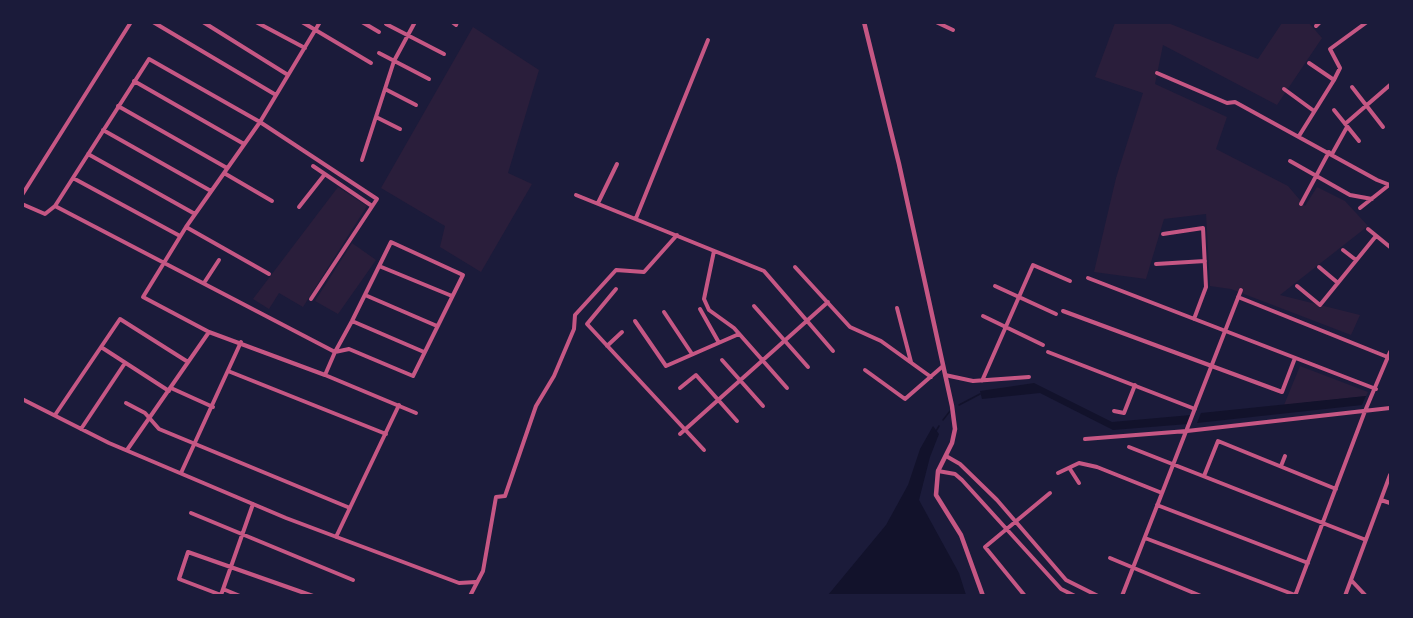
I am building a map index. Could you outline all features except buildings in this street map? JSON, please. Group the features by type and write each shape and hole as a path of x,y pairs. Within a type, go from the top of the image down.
{"street":[{"path":"22,195 131,22"},
{"path":"153,22 276,95"},
{"path":"203,22 288,75"},
{"path":"256,22 305,48"},
{"path":"302,22 371,63"},
{"path":"320,22 260,122 186,227 143,297 209,332 242,342 416,413"},
{"path":"362,22 379,32"},
{"path":"362,160 394,61 415,22"},
{"path":"452,22 456,25 457,22"},
{"path":"864,22 899,164 955,429 938,471 936,495 961,535 983,596"},
{"path":"936,22 953,30"},
{"path":"1299,136 1340,68 1330,49 1366,22"},
{"path":"386,24 444,54"},
{"path":"636,218 708,40"},
{"path":"379,53 429,79"},
{"path":"22,204 45,214 55,206 149,59 260,122 377,199 312,299"},
{"path":"1310,63 1334,80"},
{"path":"1157,73 1227,103 1235,102 1390,185 1360,208"},
{"path":"134,81 244,144"},
{"path":"1301,204 1346,126 1390,85"},
{"path":"1352,87 1383,127"},
{"path":"385,89 416,105"},
{"path":"1284,89 1314,111"},
{"path":"118,105 227,168"},
{"path":"1334,110 1359,141"},
{"path":"376,117 400,129"},
{"path":"103,130 211,191"},
{"path":"88,154 195,214"},
{"path":"1290,161 1350,195 1371,198"},
{"path":"598,203 617,164"},
{"path":"313,166 372,206"},
{"path":"224,173 272,201"},
{"path":"299,207 324,174"},
{"path":"73,178 180,236"},
{"path":"576,195 764,271 833,351"},
{"path":"55,206 164,260 335,352 349,349 413,376 463,274 391,242 335,352 325,375"},
{"path":"186,227 269,274"},
{"path":"1164,234 1203,228 1206,287 1194,319"},
{"path":"1368,229 1390,247"},
{"path":"470,596 483,571 496,497 505,496 536,406 554,376 574,329 575,315 616,270 644,272 677,235"},
{"path":"1297,286 1320,305 1376,236"},
{"path":"1342,250 1356,260"},
{"path":"714,252 704,299 709,310 739,334 787,388"},
{"path":"204,283 219,260"},
{"path":"1156,264 1205,261"},
{"path":"982,381 1033,265 1070,281"},
{"path":"379,266 452,296"},
{"path":"795,267 850,327 881,341 931,377"},
{"path":"1319,267 1338,283"},
{"path":"1088,278 1376,389"},
{"path":"995,286 1056,314"},
{"path":"616,289 587,324 704,450"},
{"path":"1122,596 1241,290"},
{"path":"365,295 437,326"},
{"path":"1144,538 1295,595 1366,410 1390,356 1238,297"},
{"path":"680,434 828,302"},
{"path":"754,306 807,367"},
{"path":"897,308 911,363"},
{"path":"700,309 718,341"},
{"path":"1063,311 1282,392 1295,358"},
{"path":"664,312 692,354"},
{"path":"983,316 1043,345"},
{"path":"55,415 120,319 188,362"},
{"path":"352,321 424,352"},
{"path":"634,321 666,366 718,341 739,334"},
{"path":"127,450 209,332"},
{"path":"607,346 622,332"},
{"path":"181,473 242,342"},
{"path":"100,347 170,390 213,407"},
{"path":"1048,352 1195,409"},
{"path":"722,360 763,406"},
{"path":"81,429 125,363"},
{"path":"866,370 905,399 943,366"},
{"path":"228,371 386,434"},
{"path":"680,388 696,375 737,420"},
{"path":"945,375 982,381 1029,377"},
{"path":"1114,411 1124,413 1135,385"},
{"path":"22,399 127,450 253,504 459,583 476,582"},
{"path":"126,403 145,413 159,429 350,508"},
{"path":"336,537 399,405"},
{"path":"1085,439 1390,408"},
{"path":"1204,476 1218,441 1336,489"},
{"path":"1129,447 1366,540"},
{"path":"946,456 960,464 1015,521 1066,580 1095,595"},
{"path":"1281,466 1285,456"},
{"path":"1058,473 1062,469 1070,469 1079,463 1097,467 1162,493"},
{"path":"1070,469 1078,483"},
{"path":"938,471 955,474 962,480 1061,589 1075,596"},
{"path":"1345,596 1390,474"},
{"path":"1025,596 985,547 1050,493"},
{"path":"1381,500 1390,503"},
{"path":"253,504 230,565 221,595 178,578 189,551 230,565 313,596"},
{"path":"1157,505 1308,563"},
{"path":"191,513 353,580"},
{"path":"1110,558 1201,596"},
{"path":"1351,580 1366,596"},
{"path":"223,589 240,596"}],"shaded area":[{"path":"1115,23 1168,23 1258,59 1282,23 1309,23 1322,38 1277,105 1163,45 1155,84 1227,117 1216,149 1288,186 1305,206 1317,187 1345,201 1368,226 1280,295 1360,315 1351,335 1231,289 1210,286 1206,214 1164,219 1146,279 1094,272 1116,178 1143,93 1095,77"},
{"path":"473,27 539,70 508,173 532,184 481,272 440,247 445,226 381,188"},
{"path":"338,187 367,206 303,307 279,293 269,309 253,299"},
{"path":"352,243 376,260 338,314 315,301"},
{"path":"1300,366 1368,392 1366,396 1284,405"},
{"path":"1034,383 1112,422 1191,415 1188,424 1113,430 1040,393 982,399 980,391"},
{"path":"1366,396 1362,405 1197,423 1201,413"},
{"path":"933,426 939,434 930,457 919,500 959,573 966,595 828,595 886,525 908,485 920,449"}],"waterway":[{"path":"959,405 980,394"},
{"path":"943,420 950,411"},
{"path":"936,431 939,426"}]}
